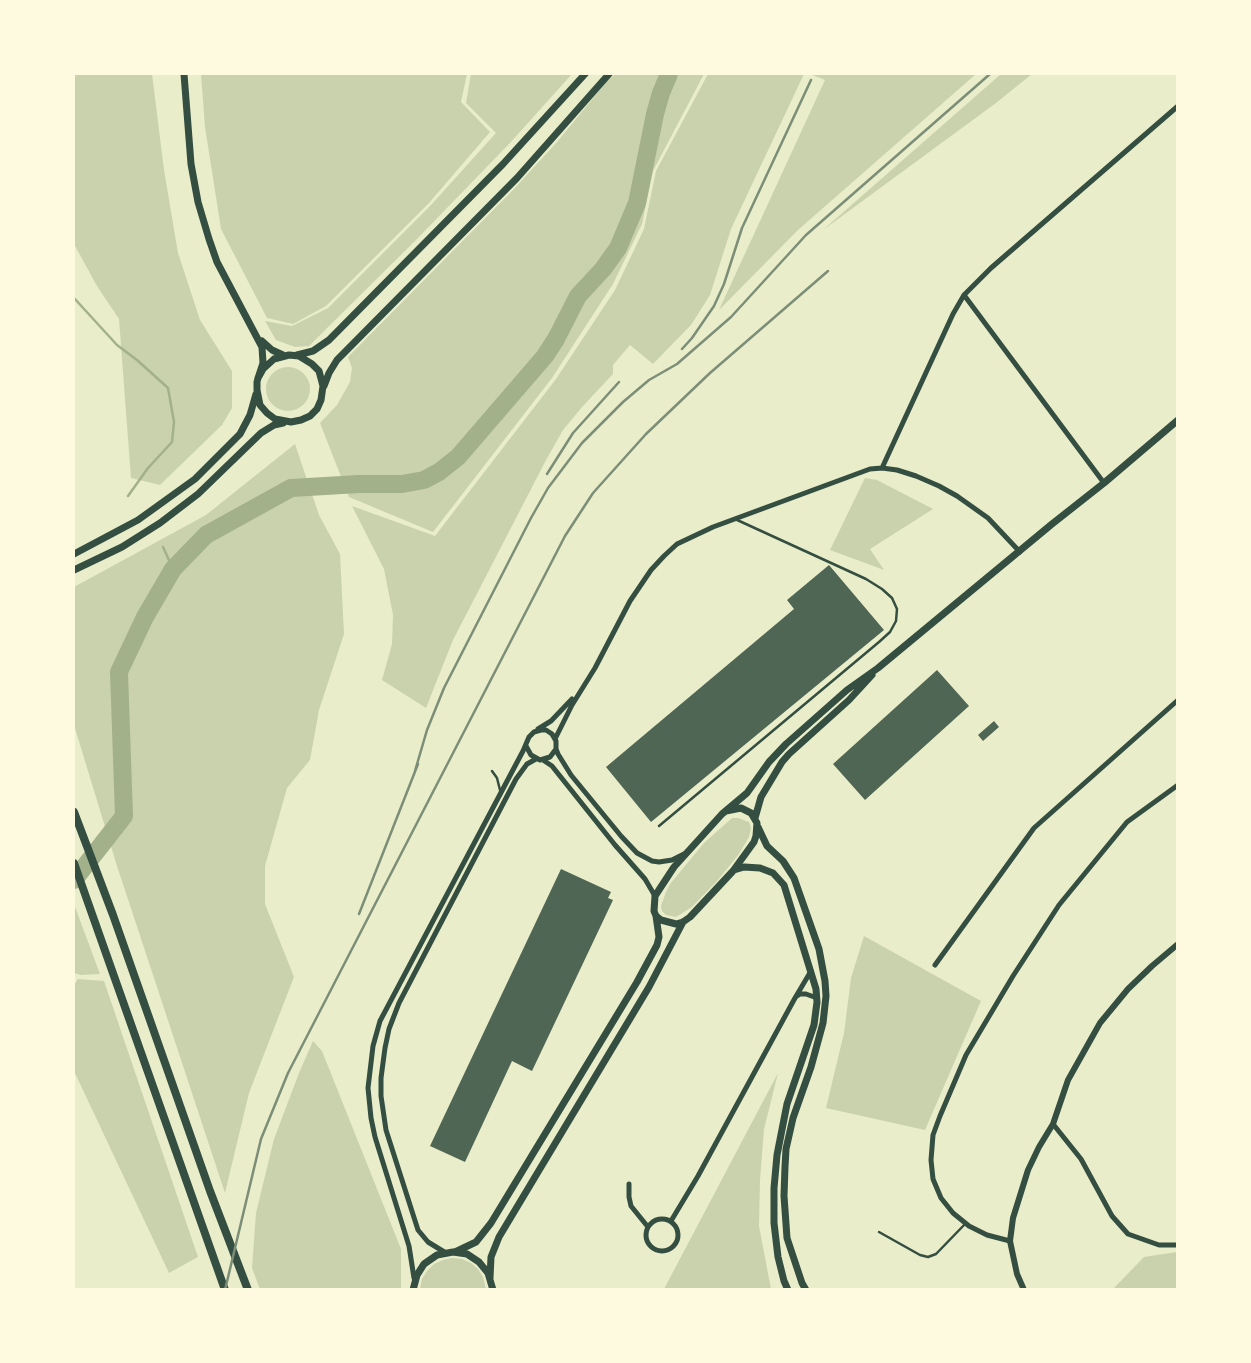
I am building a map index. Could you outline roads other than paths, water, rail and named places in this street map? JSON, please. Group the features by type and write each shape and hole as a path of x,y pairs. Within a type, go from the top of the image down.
{"highway":[{"path":"74,815 113,915 248,1290"},
{"path":"74,863 225,1290"}],"main road":[{"path":"74,554 138,520 195,479 237,438 252,410 257,390 263,363 262,347 222,273 201,215 191,164 184,74"},
{"path":"258,378 270,362 284,356 313,351 329,340 502,164 585,74"},
{"path":"74,570 121,547 160,523 198,494 266,430 279,424 301,421 314,412 319,405 328,373 337,360 517,178 609,74"},
{"path":"255,332 269,347 284,356"},
{"path":"295,355 316,367 321,376 323,390"},
{"path":"257,390 260,405 267,413 275,419 291,422"},
{"path":"455,1252 476,1242 491,1223 642,973 657,945 659,926 653,903 655,896 684,855 747,793 774,757 798,732 1178,420"},
{"path":"493,1284 491,1257 499,1237 649,987 683,922 700,908 733,871 754,842 761,797 782,762 849,700 878,668"},
{"path":"726,811 741,808 751,813 767,846 783,861 793,878 819,949 825,981 823,1023 811,1068 793,1118 785,1167 787,1238 806,1290"},
{"path":"733,871 744,867 760,868 779,878 787,893 817,998 814,1025 787,1104 776,1155 774,1223 778,1257 788,1290"},
{"path":"656,916 672,923 683,922"},
{"path":"413,1290 424,1264 434,1257 455,1252 464,1253 477,1260 485,1268 493,1284"}],"street":[{"path":"882,468 964,295 991,268 1178,106"},
{"path":"964,295 1104,483"},
{"path":"555,739 638,588 664,556 677,544 692,536 870,469 882,468 916,476 957,496 988,518 1020,552"},
{"path":"415,1281 409,1246 371,1118 368,1088 371,1059 380,1021 529,737 551,721 574,697 595,668"},
{"path":"935,965 1034,828 1176,704"},
{"path":"536,730 546,730 552,734 556,749 571,775 638,853 659,862 684,855"},
{"path":"526,746 528,753 552,766 646,879 655,896"},
{"path":"446,1253 428,1242 418,1230 386,1130 381,1096 385,1048 404,993 516,779 527,764 552,755 556,749"},
{"path":"1010,1241 986,1235 966,1223 953,1213 941,1198 933,1179 931,1160 933,1135 940,1116 966,1055 1059,905 1127,822 1178,785"},
{"path":"1024,1290 1017,1274 1010,1241 1013,1218 1028,1170 1053,1124 1068,1080 1100,1023 1136,981 1178,944"},
{"path":"671,1221 711,1154 811,971"},
{"path":"794,998 800,994 817,998"},
{"path":"1053,1124 1081,1159 1112,1216 1128,1234 1159,1245 1178,1245"},
{"path":"629,1185 631,1206 648,1227"},
{"path":"655,1220 671,1221 678,1236 675,1246 666,1252 650,1247 646,1238 648,1227 655,1220"},
{"path":"1017,1274 1017,1290"}],"lane":[{"path":"659,826 880,642 897,621 897,609 892,598 882,589 866,579 735,519"},
{"path":"492,771 499,783 500,794"},
{"path":"879,1232 928,1257 936,1254 966,1223"}],"waterway":[{"path":"74,880 124,816 119,672 145,617 173,569 206,535 291,488 402,484 424,480 458,457 545,356 578,296 618,248 637,203 655,114 669,74"},
{"path":"74,298 117,345 168,388 174,422 172,442 148,468 128,496"},
{"path":"163,547 173,569"}],"railway":[{"path":"415,771 427,730 444,688 531,518 548,488 582,443 649,380 677,364 731,317 806,235 990,74"},
{"path":"682,349 714,306 742,228 811,80"},
{"path":"225,1290 261,1139 288,1073 565,536 593,493 646,434 710,373 828,271"},
{"path":"547,474 573,433 619,382"},
{"path":"359,914 418,764"}]}
